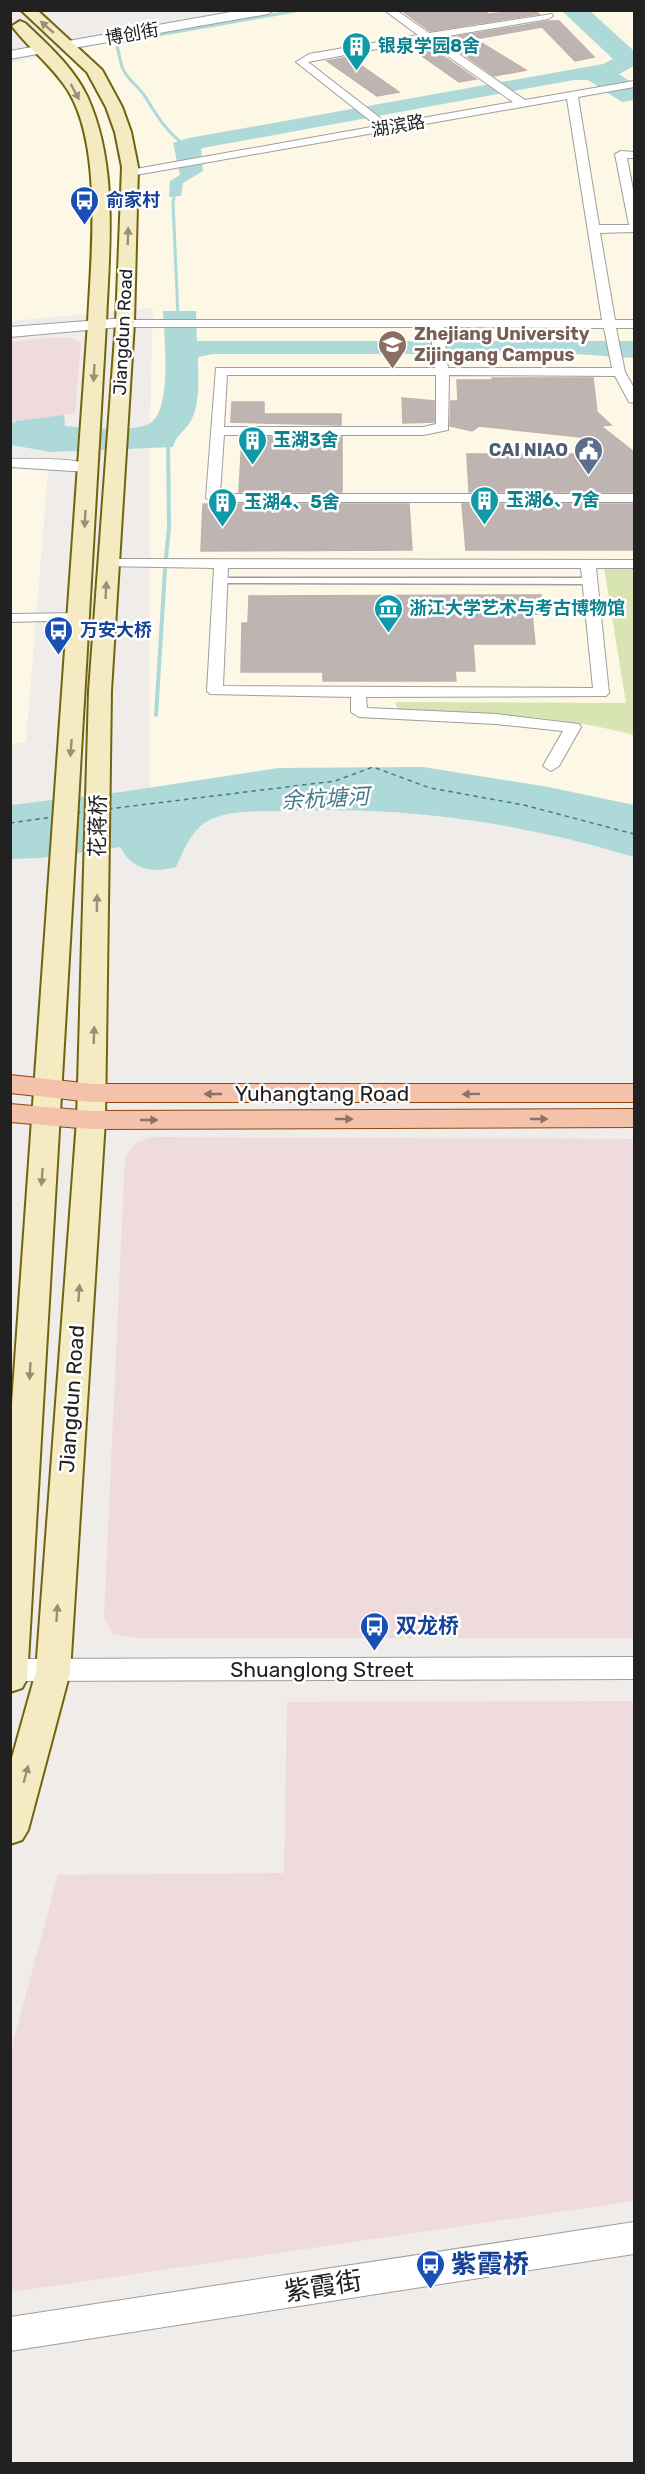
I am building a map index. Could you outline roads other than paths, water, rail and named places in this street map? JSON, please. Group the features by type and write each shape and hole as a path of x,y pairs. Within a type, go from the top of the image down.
{"main road":[{"name":"Jiangdun Road","path":"28,10 94,70 114,107 123,132 130,173 125,323 100,691"},
{"name":"Jiangdun Road","path":"10,16 64,70 83,106 95,146 100,176 97,323 75,689"},
{"name":"花蒋桥","path":"58,959 75,689"},
{"name":"花蒋桥","path":"96,962 100,691"},
{"name":"Jiangdun Road","path":"11,1673 58,959"},
{"name":"Jiangdun Road","path":"10,1830 53,1672 91,1106 96,962"},
{"name":"Yuhangtang Road","path":"10,1084 47,1104"},
{"name":"Yuhangtang Road","path":"91,1106 634,1093"},
{"name":"Yuhangtang Road","path":"10,1113 47,1104 634,1118"}],"street":[{"name":"博创街","path":"68,45 268,10"},
{"path":"389,10 520,103"},
{"path":"384,127 301,62 309,57 548,16"},
{"path":"10,55 43,49"},
{"name":"湖滨路","path":"130,173 634,84"},
{"path":"572,96 612,340 618,367 634,399"},
{"path":"634,155 621,154 634,224"},
{"path":"593,229 634,229"},
{"path":"10,332 97,323 201,323 437,329 634,324"},
{"path":"218,431 423,431 443,427 437,329"},
{"path":"618,367 441,365 221,370 213,498 634,498"},
{"path":"10,463 89,464"},
{"path":"108,563 634,564"},
{"path":"221,564 215,691 601,693 588,564"},
{"path":"220,581 590,581"},
{"path":"10,618 79,616"},
{"path":"358,692 359,712 496,718 573,727 551,766"},
{"name":"Shuanglong Street","path":"11,1673 634,1668"},
{"name":"紫霞街","path":"10,2334 634,2238"}],"water":[{"path":"562,11 590,11 634,51 634,66 619,74 634,84 634,100 622,102 588,80 574,80 203,148 201,149 203,171 183,183 181,196 169,197 170,181 180,175 173,143 189,138 603,64 613,59"},
{"path":"163,311 196,311 197,341 634,341 634,358 576,354 213,354 198,357 198,392 193,417 177,437 173,447 51,452 11,445 11,424 17,421 64,415 65,426 121,429 149,424 157,416 164,389"},
{"name":"余杭塘河","path":"423,767 548,787 634,805 634,857 548,834 460,819 372,811 328,810 243,812 214,818 196,831 176,867 167,869 151,870 137,865 125,855 120,847 40,858 11,859 10,805 121,792 279,768"}],"waterway":[{"path":"185,145 167,128 142,92 127,76 117,46 124,41 301,10"},
{"path":"175,191 173,203 178,316"},
{"path":"166,558 169,527 168,441"},
{"path":"156,715 165,570"}],"place":[{"name":"银泉学园8舍","path":"357,72"},
{"name":"俞家村","path":"85,226"},
{"name":"Zhejiang University Zijingang Campus","path":"393,370"},
{"name":"玉湖3舍","path":"252,466"},
{"name":"CAI NIAO","path":"589,476"},
{"name":"玉湖6、7舍","path":"485,526"},
{"name":"玉湖4、5舍","path":"223,528"},
{"name":"浙江大学艺术与考古博物馆","path":"388,634"},
{"name":"万安大桥","path":"59,656"},
{"name":"双龙桥","path":"375,1652"},
{"name":"紫霞桥","path":"430,2290"}]}
